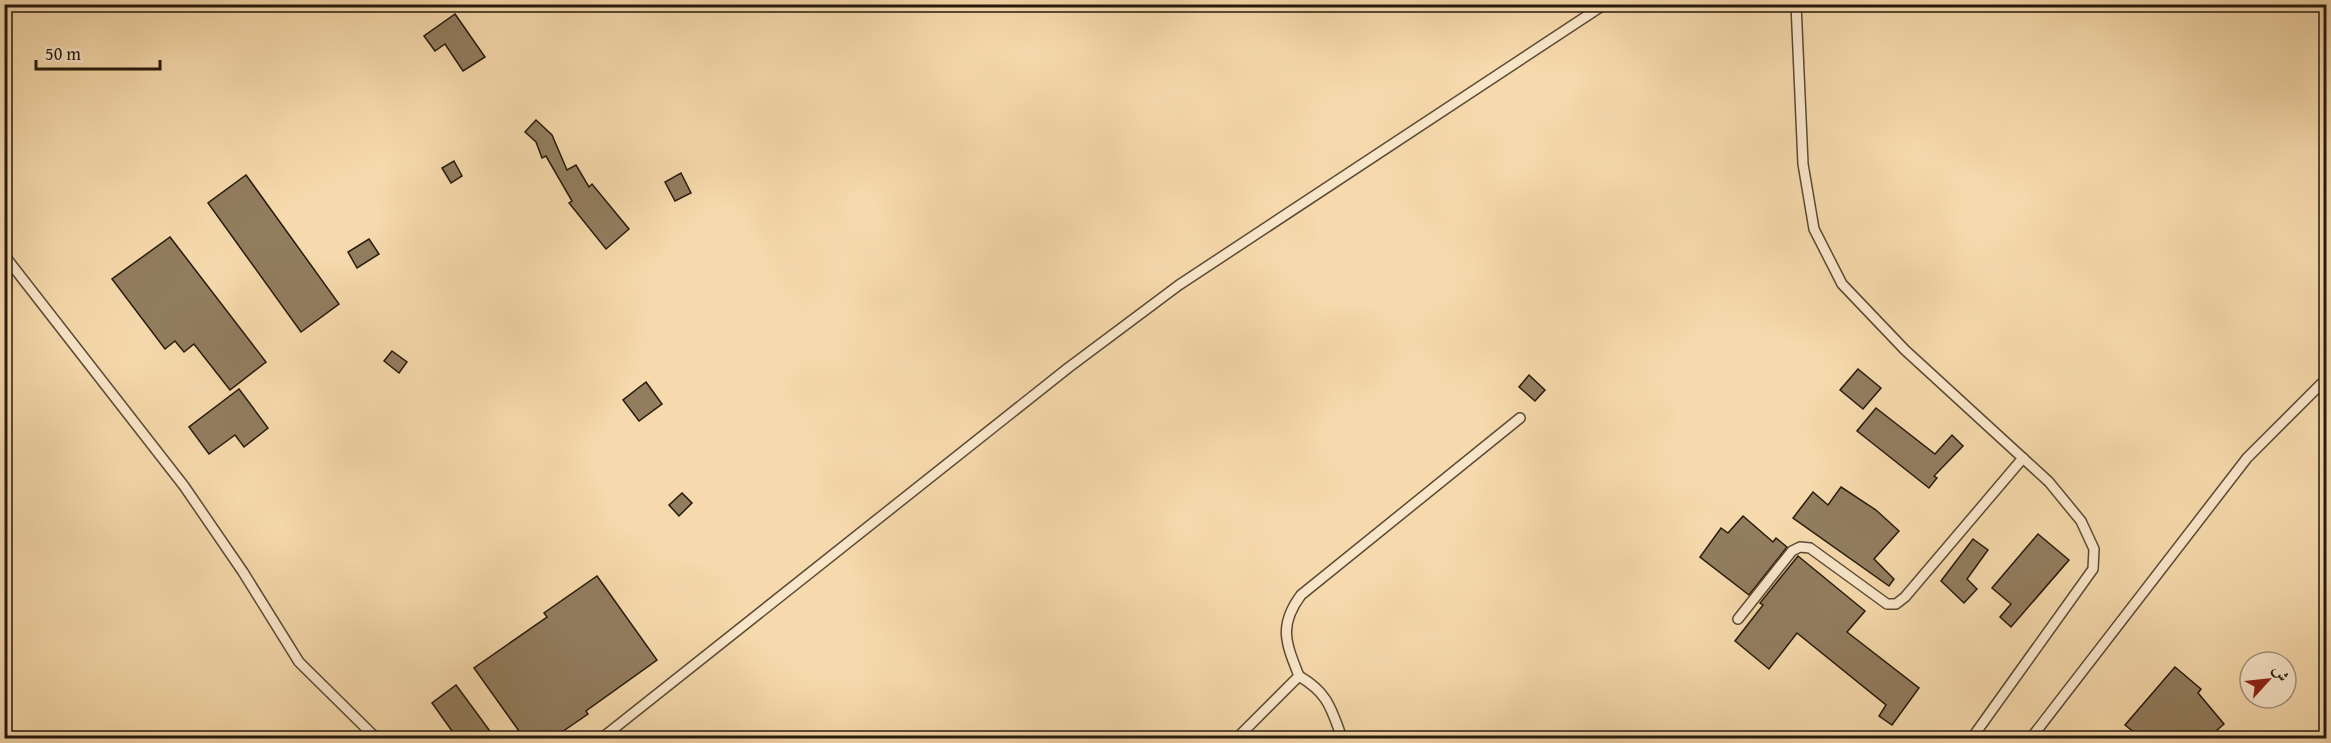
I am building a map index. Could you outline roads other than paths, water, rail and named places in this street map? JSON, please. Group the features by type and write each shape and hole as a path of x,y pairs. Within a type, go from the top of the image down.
{"lane":[{"path":"602,738 1068,368 1179,285 1605,4"},
{"path":"1796,4 1803,164 1814,229 1842,284 1905,350 2049,482 2081,521 2094,549 2093,569 1972,738"},
{"path":"4,255 184,486 243,572 299,662 376,738"},
{"path":"2031,738 2247,458 2326,379"},
{"path":"1342,738 1327,698 1315,685 1299,676 1286,643 1287,620 1301,595 1520,418"},
{"path":"1738,619 1792,551 1800,547 1810,548 1887,604 1896,604 1905,597 2023,458"},
{"path":"1237,738 1299,676"}]}
